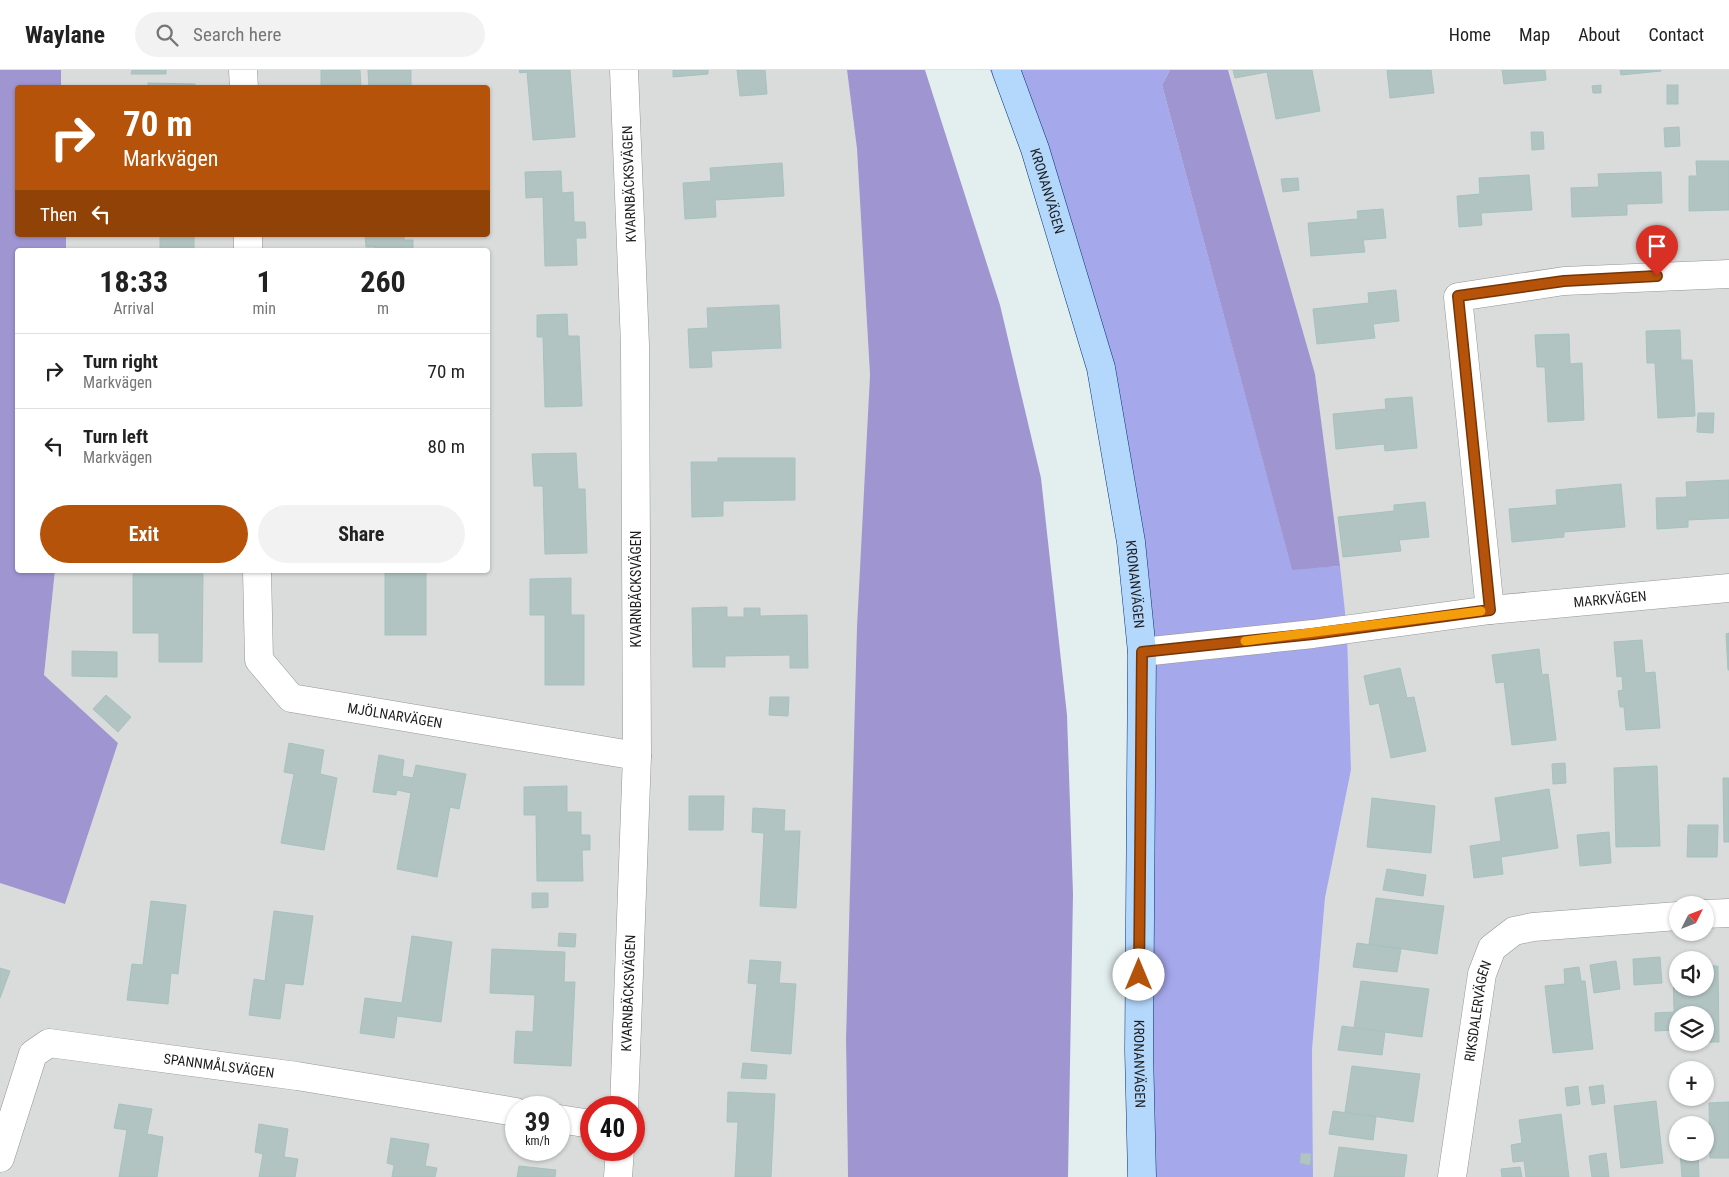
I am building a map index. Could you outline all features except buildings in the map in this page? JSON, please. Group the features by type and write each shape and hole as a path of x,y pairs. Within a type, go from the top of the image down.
{"street":[{"path":"244,70 244,85"},
{"name":"KVARNBÄCKSVÄGEN","path":"624,70 635,345 637,756 624,1096"},
{"name":"KRONANVÄGEN","path":"1006,70 1035,149 1100,368 1131,542 1142,652 1138,1051 1142,1177"},
{"path":"1490,610 1458,296 1564,281 1729,274"},
{"name":"MJÖLNARVÄGEN","path":"257,573 259,660 291,698 637,756"},
{"name":"MARKVÄGEN","path":"1142,652 1313,634 1490,610 1729,588"},
{"path":"1714,914 1729,913"},
{"name":"RIKSDALERVÄGEN","path":"1452,1177 1482,974 1492,948 1514,931 1534,927 1669,917"},
{"name":"SPANNMÅLSVÄGEN","path":"0,1158 33,1054 49,1043 297,1076 505,1110"},
{"path":"618,1177 619,1161"}],"shaded area":[{"path":"0,70 61,70 61,85 15,85 15,237 66,237 66,248 15,248 15,573 55,573 44,675 118,743 65,904 0,883"},
{"path":"61,70 847,70 857,149 870,375 846,1039 848,1177 0,1177 0,883 65,903 118,743 44,675 55,573 490,573 490,248 66,248 66,237 490,237 490,85 61,85"},
{"path":"847,70 925,70 1000,305 1041,478 1067,715 1073,894 1068,1177 848,1177 846,1039 857,627 870,375 857,149"},
{"path":"990,70 1170,70 1162,85 1292,569 1340,566 1347,630 1351,770 1325,898 1312,1050 1313,1177 1145,1177 1134,549 1060,232"},
{"path":"1170,70 1228,70 1315,374 1340,566 1292,570 1162,85"},
{"path":"1228,70 1729,70 1729,1177 1313,1177 1312,1050 1325,898 1351,770 1347,630 1315,374"}],"slow traffic":[{"path":"1245,641 1313,634 1481,611"}],"route":[{"path":"1139,975 1142,652 1313,634 1490,610 1458,296 1564,281 1657,276"}]}
